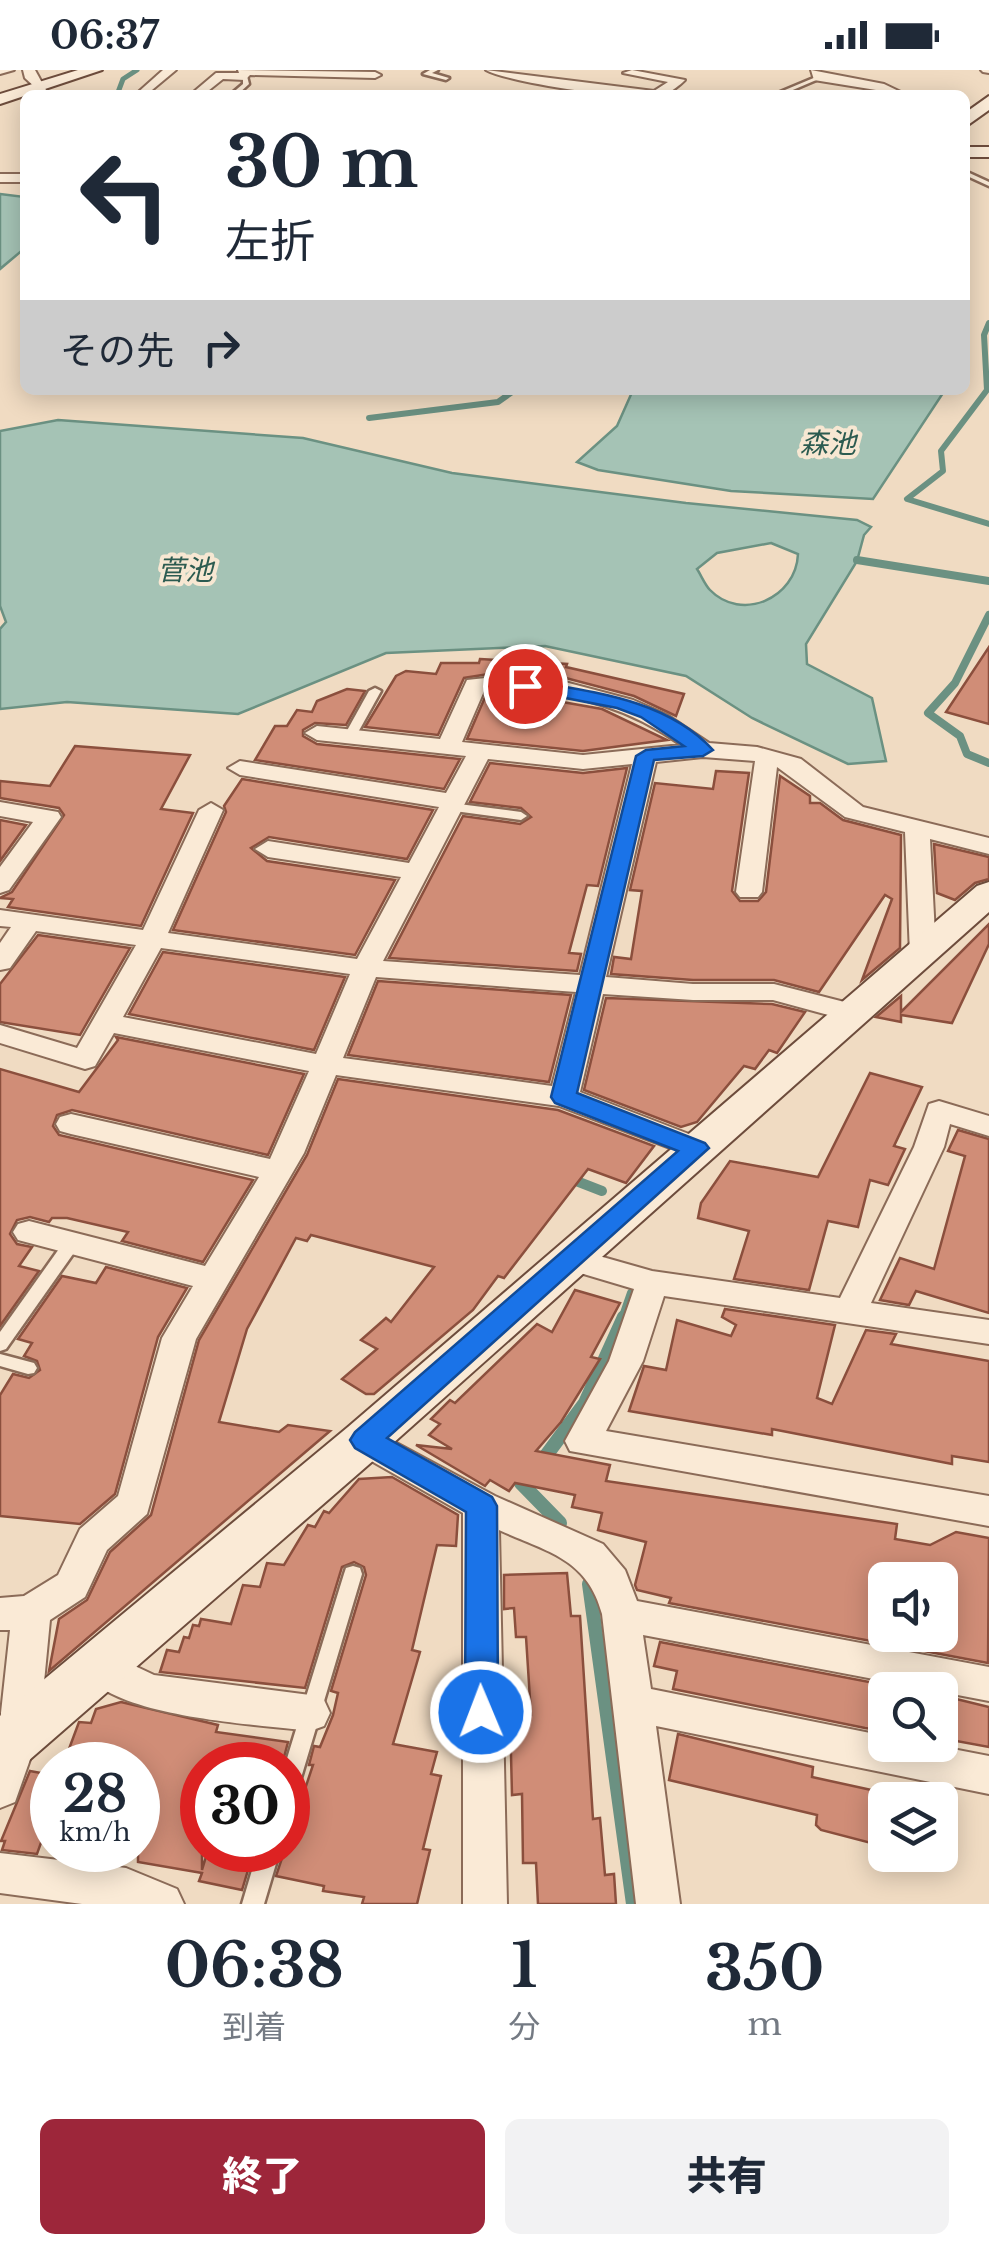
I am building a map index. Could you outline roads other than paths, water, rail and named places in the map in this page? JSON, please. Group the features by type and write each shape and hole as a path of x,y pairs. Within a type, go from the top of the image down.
{"street":[{"path":"0,70 8,70"},
{"path":"29,70 29,76 42,88"},
{"path":"36,90 94,70"},
{"path":"145,90 170,70"},
{"path":"551,90 594,70"},
{"path":"493,75 514,72 614,90"},
{"path":"620,72 680,80 663,90"},
{"path":"818,74 886,90"},
{"path":"202,90 220,75 375,75"},
{"path":"855,90 864,83"},
{"path":"970,118 989,101"},
{"path":"448,747 475,685 494,682 557,689 622,703 648,713 703,750"},
{"path":"316,733 583,762 703,750 767,757 793,764 854,812 989,846"},
{"path":"0,1789 10,1742 16,1613 72,1586 93,1540 134,1504 179,1338 288,1153 366,968 481,750"},
{"path":"564,1097 646,756"},
{"path":"749,892 767,757"},
{"path":"240,768 452,804"},
{"path":"0,810 49,817 0,885"},
{"path":"0,1034 85,1060 152,940 211,810"},
{"path":"917,828 923,954"},
{"path":"268,850 416,872"},
{"path":"10,1742 986,901"},
{"path":"0,918 366,968 590,986 774,992 854,1013"},
{"path":"0,962 28,924"},
{"path":"108,1023 326,1065 564,1097 696,1148"},
{"path":"850,1312 928,1147 939,1111 989,1126"},
{"path":"70,1124 276,1172"},
{"path":"29,1232 213,1280"},
{"path":"572,1259 652,1283 989,1332"},
{"path":"652,1283 626,1361 583,1441 989,1510"},
{"path":"365,1440 482,1506 590,1555 612,1581 621,1614 658,1904"},
{"path":"482,1506 479,1558 485,1904"},
{"path":"621,1614 989,1684"},
{"path":"101,1667 148,1692 310,1713"},
{"path":"632,1702 989,1775"},
{"path":"0,1873 126,1889 162,1904"}],"lane":[{"path":"435,70 426,74 446,78"},
{"path":"786,90 818,74"},
{"path":"350,736 375,691"},
{"path":"452,804 521,816"},
{"path":"0,1345 72,1243"},
{"path":"0,1360 28,1368"},
{"path":"301,1742 352,1574"},
{"path":"252,1904 262,1872"}],"water":[{"path":"0,194 20,196 20,252 0,269"},
{"name":"森池","path":"631,395 942,395 873,499 731,491 598,470 577,462 617,426"},
{"name":"菅池","path":"58,420 303,438 452,473 857,520 871,527 864,535 857,561 806,644 807,664 872,698 886,761 848,764 752,718 686,676 545,646 386,653 238,714 67,702 0,709 0,629 6,622 0,606 0,431","holes":["771,543 798,554 788,583 777,594 751,605 723,599 708,588 697,569 717,553"]}],"waterway":[{"path":"119,90 123,79 137,70"},
{"path":"989,323 984,335 987,390 941,451 943,471 907,499 989,524"},
{"path":"369,418 498,402 508,395"},
{"path":"857,560 989,581"},
{"path":"989,615 955,683 928,713 960,736 967,754 989,763"},
{"path":"566,1177 602,1191"},
{"path":"623,1319 632,1293"},
{"path":"542,1461 585,1403 624,1317"},
{"path":"527,1477 521,1483 560,1523"},
{"path":"589,1584 633,1904"}]}
